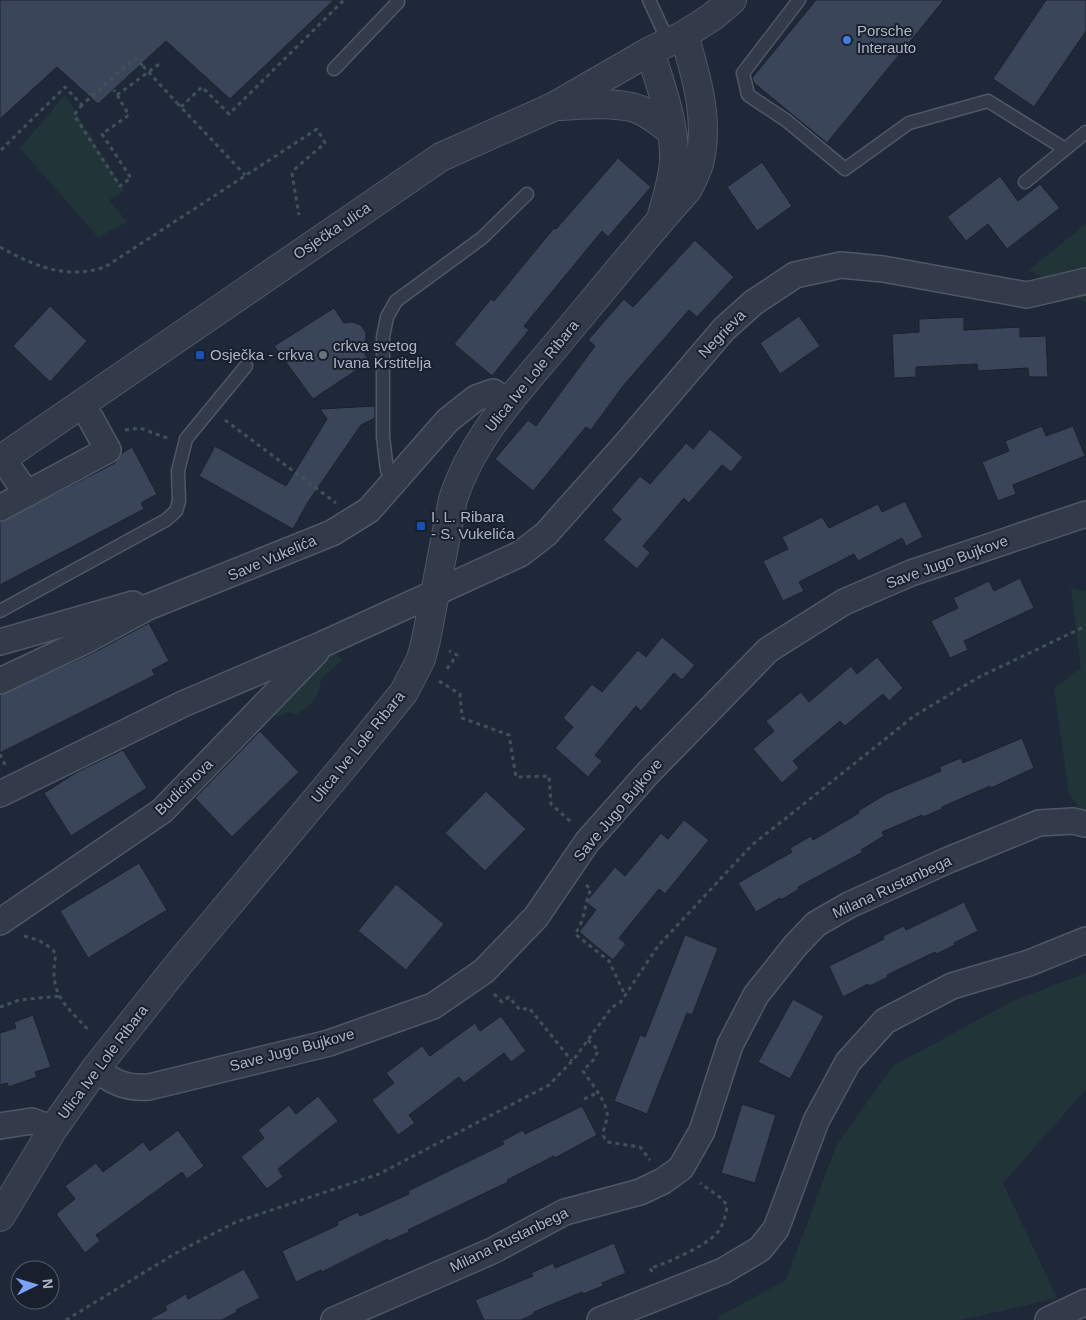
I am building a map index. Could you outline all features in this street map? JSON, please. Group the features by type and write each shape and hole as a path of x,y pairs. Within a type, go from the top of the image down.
{"street":[{"name":"Osječka ulica","path":"6,465 441,157 553,107 668,43 732,0"},
{"name":"Ulica Ive Lole Ribara","path":"660,221 670,186 674,161 669,113 668,43"},
{"name":"Ulica Ive Lole Ribara","path":"0,1217 53,1128 96,1068 178,965 404,692 421,659 436,591 448,520 461,476 479,441 508,402 688,189 700,161 703,129 700,98 668,43"},
{"path":"553,107 594,105 631,107 647,113 671,131"},
{"name":"Negrieva","path":"0,794 183,704 323,644 520,554 546,534 625,445 724,328 753,303 795,275 841,265 883,269 1027,295 1086,281"},
{"name":"Save Vukelića","path":"0,681 87,640 148,607 332,533 369,510 394,484 448,420 476,398 493,392 508,402"},
{"path":"0,508 108,450 91,419"},
{"path":"6,465 27,494"},
{"name":"Save Jugo Bujkove","path":"96,1068 106,1078 119,1084 132,1088 149,1087 329,1043 433,1006 484,971 536,918 599,828 647,774 768,650 844,602 911,573 1086,514"},
{"path":"0,642 132,604 148,607"},
{"name":"Budicinova","path":"10,928 162,812 323,644"},
{"name":"Milana Rustanbega","path":"334,1320 492,1251 565,1212 640,1192 663,1181 681,1168 702,1132 730,1045 756,995 795,946 816,924 866,897 1039,823 1073,821 1086,824"},
{"path":"600,1320 723,1271 760,1249 776,1229 816,1122 848,1062 885,1021 952,986 1029,963 1086,940"},
{"path":"0,1126 32,1121 53,1128"},
{"path":"1048,1320 1086,1302"}],"lane":[{"path":"334,68 398,2 396,0"},
{"path":"649,0 668,43"},
{"path":"800,0 743,73 745,87 748,95 787,121 845,169 909,123 988,100 1064,149"},
{"path":"1025,182 1086,132"},
{"path":"394,484 387,470 383,437 383,337 387,317 396,301 482,238 527,194"},
{"path":"0,611 166,520 176,511 179,501 178,471 186,439 246,366"}],"path":[{"path":"181,107 202,87 229,114 344,0"},
{"path":"114,90 129,115 102,134 131,178 120,186 74,115 135,58 246,175"},
{"path":"117,95 162,62"},
{"path":"0,150 65,87 82,106"},
{"path":"0,247 34,266 64,272 90,272 122,258 317,129 325,143 292,174 299,215"},
{"path":"218,415 338,504"},
{"path":"121,430 140,428 166,438"},
{"path":"66,1320 176,1253 236,1222 379,1174 549,1085 572,1061 612,1007 620,1003 658,946 752,845 914,716 980,677 1086,626"},
{"path":"448,650 457,655 453,660"},
{"path":"445,685 460,694 462,718 510,735 516,778 550,776 552,804 571,822"},
{"path":"589,886 591,888 585,901 585,915 575,934 609,961 625,996"},
{"path":"10,928 52,948 56,954 53,969 54,987 94,1036"},
{"path":"494,988 492,991 502,1002 509,997 520,1010 530,1008 572,1061"},
{"path":"0,1007 19,1000 60,996"},
{"path":"588,1040 598,1050 595,1058 583,1071 607,1113 604,1138 607,1142 640,1147 652,1163"},
{"path":"584,1099 597,1093"},
{"path":"654,1267 704,1243 717,1234 726,1216 727,1205 721,1198 696,1180"}],"green space":[{"path":"65,95 124,191 109,200 127,222 98,237 20,148"},
{"path":"1086,224 1086,303 1029,270"},
{"path":"1071,588 1086,591 1086,816 1069,794 1054,688 1081,668"},
{"path":"333,650 342,660 321,679 319,691 314,700 297,714 288,712 277,717 268,707"},
{"path":"1086,973 1086,1089 1003,1183 1057,1298 961,1320 720,1320 718,1317 786,1280 836,1146 893,1066 1013,1001"}],"building":[{"path":"0,0 334,0 230,99 166,41 98,104 57,67 0,119"},
{"name":"Porsche Interauto","path":"816,0 944,0 827,143 754,83 752,78"},
{"path":"1046,0 1086,0 1086,31 1034,107 993,79"},
{"path":"618,158 651,187 608,237 602,231 524,326 529,330 492,376 454,344 491,299 494,301 554,228 556,229"},
{"path":"762,162 792,206 757,231 727,187"},
{"path":"1000,176 1018,201 1040,184 1060,208 1007,249 988,224 966,241 947,217"},
{"path":"695,240 734,277 697,317 689,310 623,386 591,430 586,427 533,491 495,459 528,420 536,426 595,346 588,340 624,299 633,307"},
{"path":"50,306 87,341 50,382 13,346"},
{"name":"crkva svetog Ivana Krstitelja","path":"334,308 344,323 353,322 361,325 366,333 365,355 370,361 313,399 274,346"},
{"path":"799,316 820,346 780,374 760,343"},
{"path":"964,317 964,330 1020,327 1020,337 1046,336 1048,377 1029,377 1028,368 978,371 977,364 916,367 916,377 894,378 892,334 919,332 919,319"},
{"path":"375,406 375,418 361,425 308,502 293,529 199,476 215,446 286,486 327,419 320,409"},
{"path":"1042,426 1046,436 1073,426 1085,456 1013,485 1016,494 998,501 982,462 1009,451 1005,441"},
{"path":"710,429 743,457 731,472 722,465 689,503 684,498 643,546 650,553 637,569 603,540 621,519 611,510 640,476 650,484 686,443 693,449"},
{"path":"132,447 157,494 141,503 144,509 0,585 0,522 115,463 122,453"},
{"path":"905,501 923,537 906,546 902,538 858,561 854,554 799,582 804,591 783,601 763,561 788,549 782,537 822,517 829,528 878,504 882,512"},
{"path":"1020,578 1034,608 964,641 968,650 950,658 931,621 958,608 953,598 989,581 994,591"},
{"path":"149,623 169,661 152,670 155,675 0,753 0,695 93,653"},
{"path":"662,637 695,665 682,680 674,673 641,711 636,706 595,755 602,761 588,777 555,748 573,727 563,718 592,684 602,692 638,650 646,657"},
{"path":"877,657 903,688 889,701 883,694 845,726 840,721 793,761 799,768 782,783 753,749 774,731 766,721 801,692 809,702 851,666 857,674"},
{"path":"260,731 299,772 232,837 195,798"},
{"path":"1022,738 1034,768 923,817 922,815 882,832 884,836 861,850 863,852 798,887 799,889 781,900 780,898 756,912 738,883 792,852 790,848 811,836 813,840 859,813 858,811 886,794 941,771 939,767 961,758 963,763"},
{"path":"123,750 147,788 71,836 44,793 77,772"},
{"path":"486,791 526,829 485,871 445,833"},
{"path":"684,820 709,840 665,894 659,889 619,938 626,944 613,960 579,932 596,910 586,902 615,867 625,876 661,833 668,839"},
{"path":"139,863 167,910 88,958 60,911"},
{"path":"396,884 444,924 406,970 358,931"},
{"path":"964,902 978,931 954,943 955,945 936,954 935,952 887,975 888,977 870,986 868,984 843,997 829,966 884,939 883,936 904,926 906,930"},
{"path":"685,935 718,948 692,1015 687,1013 647,1114 614,1101 640,1035 645,1037"},
{"path":"793,999 824,1016 790,1079 758,1062"},
{"path":"33,1015 51,1067 35,1072 37,1077 9,1087 7,1083 0,1085 0,1033 16,1028 14,1022"},
{"path":"501,1016 526,1051 511,1062 504,1053 464,1083 459,1077 409,1115 415,1123 398,1135 372,1100 394,1083 386,1073 422,1046 430,1056 475,1023 480,1031"},
{"path":"318,1096 338,1121 278,1169 283,1177 267,1189 241,1157 264,1138 258,1130 289,1105 296,1114"},
{"path":"742,1104 776,1115 755,1183 721,1173"},
{"path":"582,1106 597,1135 555,1158 554,1156 507,1180 508,1182 408,1230 409,1232 389,1241 388,1239 322,1272 321,1270 296,1282 282,1251 338,1225 337,1222 358,1212 360,1216 409,1194 408,1191 504,1144 502,1141 523,1130 525,1134"},
{"path":"178,1130 204,1166 187,1179 182,1172 96,1235 100,1241 85,1253 56,1214 75,1199 65,1186 96,1163 103,1172 143,1142 150,1151"},
{"path":"614,1243 626,1273 602,1283 603,1286 583,1294 582,1292 534,1312 534,1314 521,1320 484,1320 475,1300 533,1276 531,1273 553,1263 555,1268"},
{"path":"244,1269 260,1298 236,1310 237,1312 222,1320 148,1320 167,1310 165,1306 186,1294 188,1299"}],"place":[{"name":"Porsche Interauto","path":"847,40"},
{"name":"Osječka - crkva","path":"200,355"},
{"name":"crkva svetog Ivana Krstitelja","path":"323,355"},
{"name":"I. L. Ribara - S. Vukelića","path":"421,526"}]}
